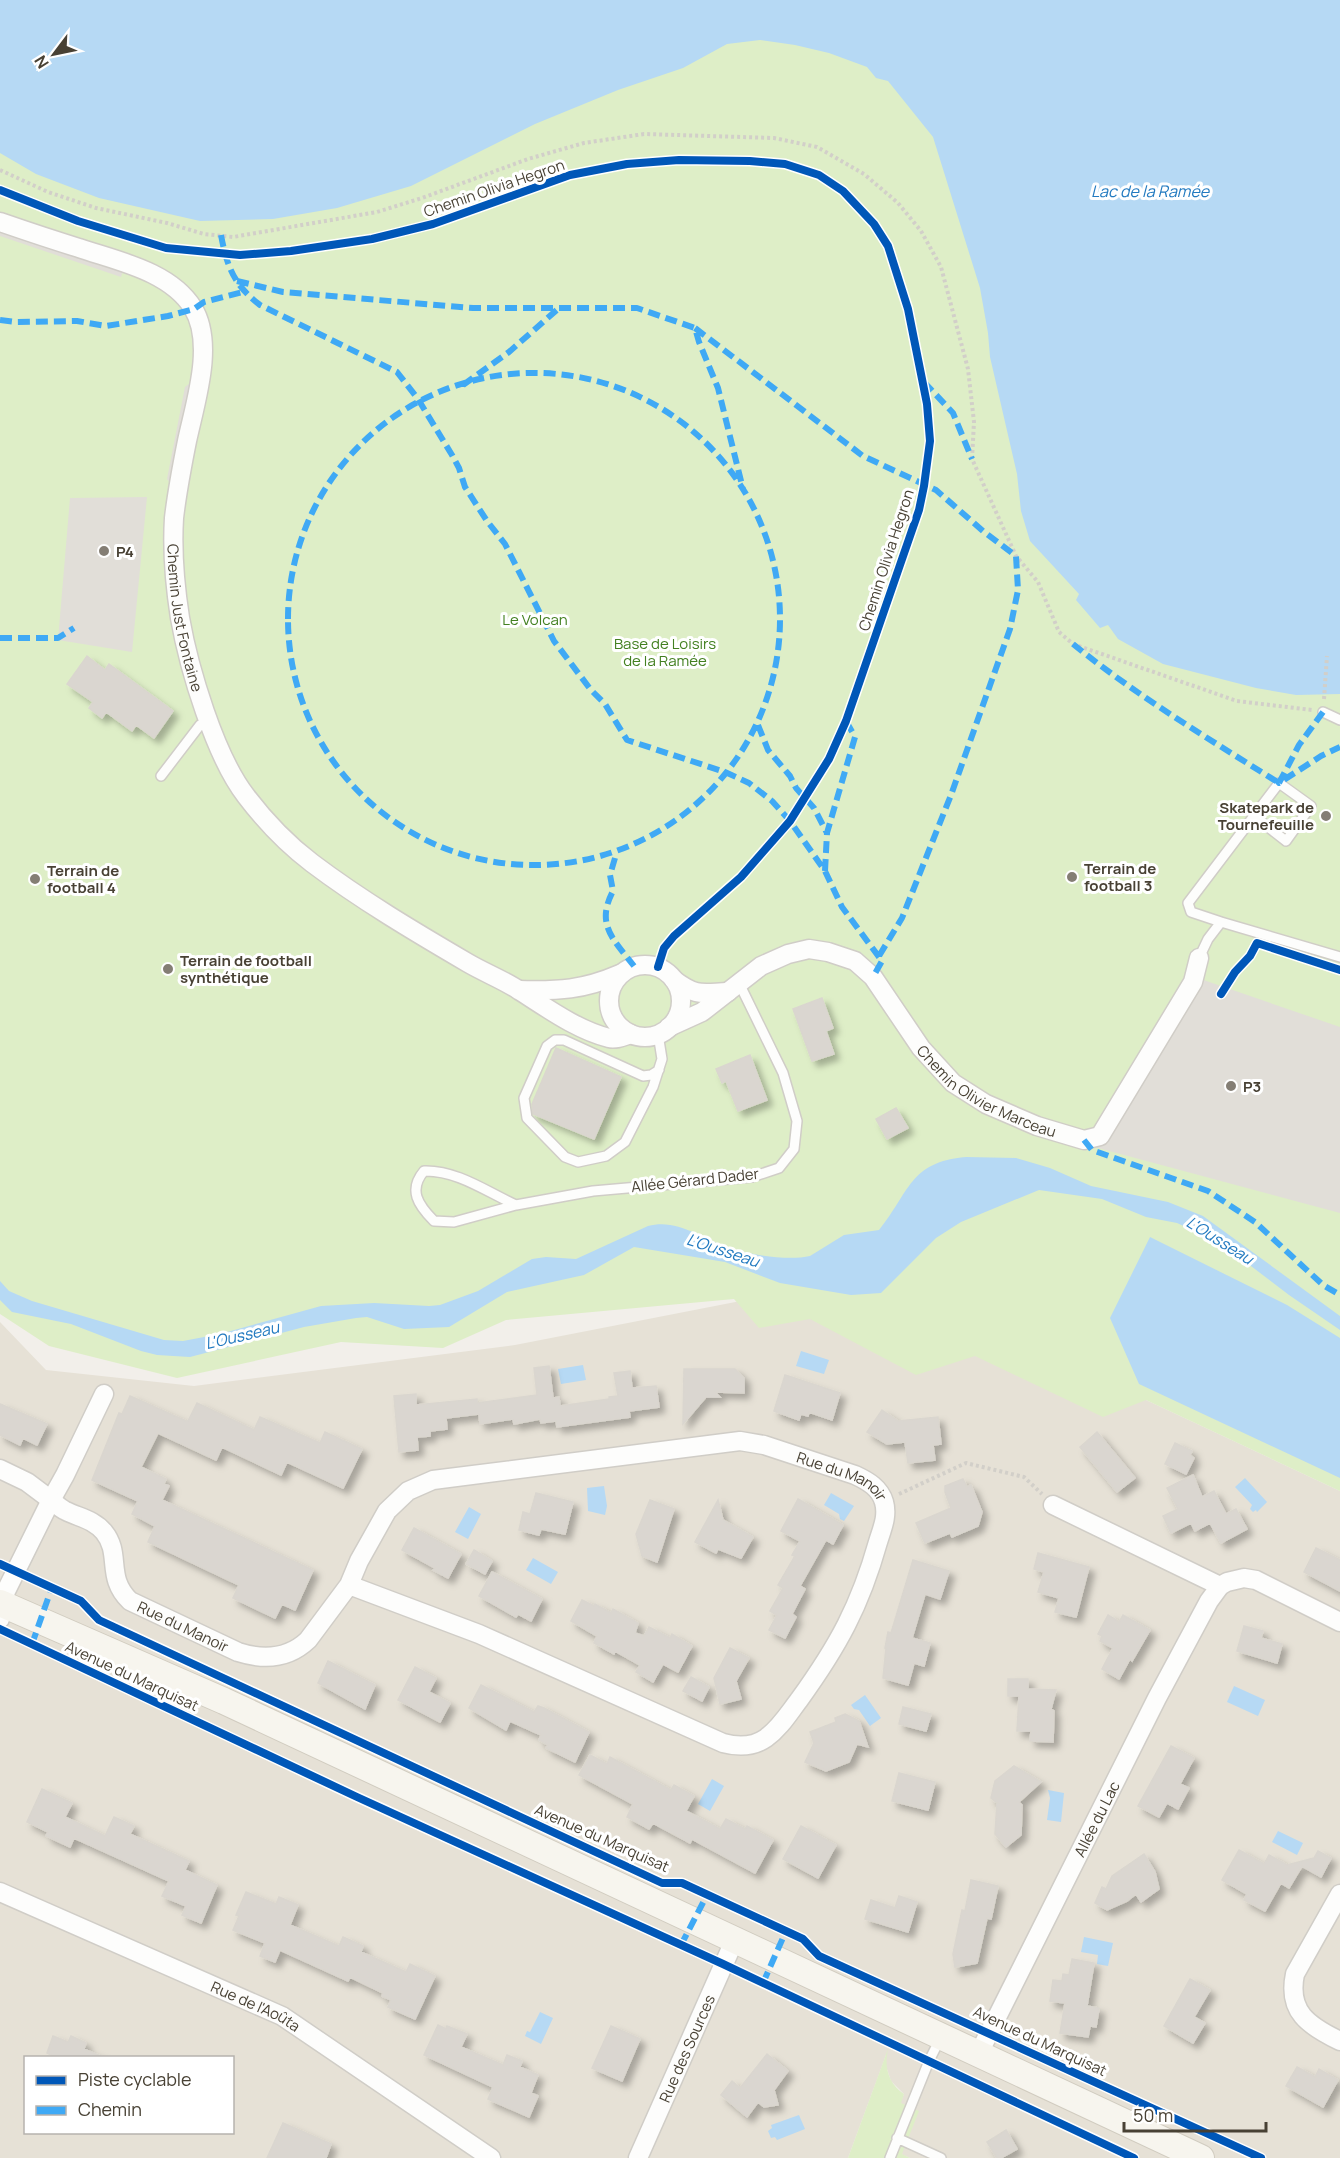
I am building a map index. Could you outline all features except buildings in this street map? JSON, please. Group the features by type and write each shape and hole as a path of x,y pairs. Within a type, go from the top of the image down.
{"main road":[{"name":"Avenue du Marquisat","path":"1,1609 224,1701 1201,2158"}],"street":[{"name":"Chemin Just Fontaine","path":"0,222 152,275 180,292 194,309 201,329 203,362 174,519 174,562 185,642 210,722 229,770 244,793 266,821 311,862 350,890 435,944 519,990 563,1018 607,1038 616,1039 631,1034"},
{"name":"Chemin Olivier Marceau","path":"664,1030 702,1012 761,966 788,954 809,949 828,952 855,961 873,977 921,1048 953,1083 996,1108 1036,1126 1084,1140 1100,1136 1193,982 1199,958"},
{"path":"674,980 681,999 676,1019 664,1030 641,1036 631,1034 616,1021 609,1002 610,992 620,974 634,966 658,967 687,990 699,994 733,987"},
{"name":"Chemin Just Fontaine","path":"519,990 572,990 600,983 620,974"},
{"path":"1,1609 6,1591 104,1394"},
{"name":"Rue du Manoir","path":"0,1469 27,1482 67,1512 94,1522 104,1532 111,1543 115,1580 123,1595 130,1601 251,1656 276,1658 300,1648 308,1640 349,1585 359,1561 387,1511 408,1491 433,1480 740,1441 764,1445 855,1475 870,1482 884,1500 885,1519 871,1569 847,1626 829,1658 780,1725 767,1738 752,1745 734,1746 723,1743 479,1634 349,1585"},
{"path":"1053,1504 1220,1586 1244,1578 1256,1580 1340,1622"},
{"name":"Allée du Lac","path":"979,2053 1157,1698 1209,1601 1220,1586"},
{"name":"Rue de l'Aoûta","path":"0,1892 282,2016 491,2158"},
{"path":"1340,1894 1295,1974 1293,1983 1297,2007 1306,2022 1340,2041"},
{"name":"Rue des Sources","path":"638,2158 735,1939"}],"lane":[{"path":"1323,712 1340,720"},
{"path":"161,776 200,725 210,722"},
{"path":"1254,816 1286,841 1311,806 1279,783 1188,903 1191,912 1340,957"},
{"path":"1199,958 1208,939 1221,922"},
{"name":"Allée Gérard Dader","path":"516,1205 452,1174 438,1170 424,1171 416,1181 416,1195 424,1211 434,1221 454,1222 516,1205 593,1191 752,1177 779,1168 794,1149 797,1121 783,1073 733,987"},
{"path":"659,1070 651,1075 643,1076 564,1040 555,1040 547,1046 524,1098 527,1118 564,1157 579,1162 606,1156 625,1142 653,1087 659,1070 662,1059 664,1030"},
{"path":"890,2158 929,2061 942,2036"},
{"path":"897,2138 941,2158"}],"path":[{"path":"0,170 48,192 96,208 167,223 204,234 233,237 376,212 422,198 528,159 585,143 644,134 774,138 817,147 864,174 898,203 921,231 941,267 968,369 974,422 972,459 1016,556 1038,582 1059,632 1073,644 1237,701 1323,712 1327,656"},
{"path":"884,1500 966,1463 1024,1477 1053,1504"}],"shaded area":[{"path":"0,230 123,271 121,277 0,236"},
{"path":"194,380 172,485 167,479 185,387"},
{"name":"P4","path":"147,497 132,652 58,640 70,498"},
{"name":"P3","path":"1186,974 1340,1027 1340,1213 1087,1145"},
{"path":"761,1297 1146,1400 1340,1491 1340,2158 910,2158 901,2154 918,2111 900,2103 904,2094 891,2081 886,2066 886,2055 848,2158 0,2158 0,1322 46,1370 194,1386 515,1345"}],"green space":[{"name":"Base de Loisirs de la Ramée","path":"0,0 1340,0 1340,1491 1146,1400 1103,1417 975,1356 916,1375 810,1319 759,1328 734,1299 506,1320 443,1348 341,1342 177,1378 49,1346 0,1314"},
{"path":"888,2049 888,2074 894,2085 904,2094 901,2103 919,2111 902,2154 910,2158 848,2158"}],"water":[{"name":"Lac de la Ramée","path":"0,0 1340,0 1340,694 1296,695 1256,688 1163,664 1118,639 1108,625 1100,628 1076,600 1079,594 1030,541 1021,511 1017,474 990,357 980,288 933,137 888,81 876,78 867,67 829,53 795,45 760,40 727,44 683,68 618,90 535,124 411,186 337,208 273,219 200,221 99,198 36,174 0,153"},
{"name":"L'Ousseau","path":"966,1157 1016,1158 1050,1168 1091,1186 1168,1202 1203,1216 1340,1316 1340,1330 1226,1247 1210,1238 1177,1223 1146,1217 1102,1199 1039,1190 961,1222 936,1238 881,1293 851,1295 780,1283 725,1262 634,1247 584,1275 507,1292 449,1327 404,1329 367,1317 356,1318 304,1327 190,1357 157,1355 141,1351 71,1324 12,1312 0,1300 0,1281 9,1291 32,1301 164,1340 183,1341 220,1334 321,1306 374,1303 440,1305 478,1291 532,1259 546,1257 576,1259 648,1226 659,1224 679,1227 727,1247 746,1252 780,1257 810,1256 844,1235 879,1230 913,1181 922,1172 947,1160"},
{"path":"1150,1237 1287,1305 1340,1338 1340,1478 1139,1384 1110,1318"},
{"path":"801,1351 829,1360 824,1374 796,1366"},
{"path":"583,1365 586,1380 561,1384 558,1369"},
{"path":"1245,1478 1267,1502 1257,1512 1250,1509 1252,1505 1235,1487"},
{"path":"604,1486 607,1506 605,1515 588,1511 587,1488"},
{"path":"831,1493 854,1506 844,1521 840,1519 839,1514 824,1505"},
{"path":"469,1507 481,1514 468,1539 455,1532"},
{"path":"533,1558 558,1572 551,1584 526,1570"},
{"path":"1234,1686 1265,1700 1258,1716 1227,1702"},
{"path":"865,1695 881,1718 870,1726 859,1710 854,1709 851,1705"},
{"path":"712,1779 724,1786 710,1811 698,1804"},
{"path":"1048,1790 1064,1793 1061,1822 1047,1820 1050,1798"},
{"path":"1278,1831 1303,1843 1297,1855 1272,1842"},
{"path":"1084,1937 1113,1943 1108,1966 1097,1964 1098,1955 1081,1952"},
{"path":"540,2012 553,2018 541,2044 525,2036 527,2031 530,2032"},
{"path":"799,2115 805,2129 777,2140 775,2137 771,2138 768,2131 772,2128 771,2125"}],"marked path":[{"path":"221,235 229,266 251,298 260,305 397,372 418,399 452,455 465,487 505,544 554,641 591,690 605,704 627,740 725,772 749,783 772,801 790,821 825,871 842,907 882,961 873,977"},
{"path":"237,281 283,292 473,308 637,308 695,328 718,388 743,489"},
{"path":"0,320 77,321 106,326 168,316 194,309 204,302 243,292"},
{"path":"463,385 509,352 559,308"},
{"path":"695,328 863,456 936,490 1016,556 1018,590 1010,629 951,795 902,918 879,956"},
{"path":"534,373 582,378 628,392 671,414 708,445 739,482 761,525 775,571 780,619 775,667 761,713 739,756 708,793 671,824 628,846 582,860 534,865 486,860 440,846 397,824 360,793 329,756 307,713 293,667 288,619 293,571 307,525 329,482 360,445 397,414 440,392 486,378 534,373"},
{"path":"924,382 953,413 972,459"},
{"path":"0,638 58,638 74,628"},
{"path":"1073,644 1148,699 1279,783"},
{"path":"1323,712 1299,745 1279,783 1321,756 1340,747"},
{"path":"825,871 827,833 855,737 846,721"},
{"path":"758,725 768,750 814,808 827,833"},
{"path":"615,858 610,875 613,891 608,903 606,923 614,940 634,966"},
{"path":"1084,1140 1092,1150 1208,1191 1255,1222 1323,1285 1340,1295"},
{"path":"32,1644 52,1587"},
{"path":"681,1945 707,1895"},
{"path":"763,1983 786,1931"}],"cycle path":[{"name":"Chemin Olivia Hegron","path":"0,190 78,221 166,248 240,255 291,251 372,239 433,224 570,175 627,164 679,160 750,161 785,164 819,175 843,191 874,224 888,246 908,309 927,404 930,441 919,510 846,721 829,759 790,821 741,877 674,936 664,948 658,967"},
{"path":"1221,994 1257,943 1340,970"},
{"path":"0,1564 81,1601 99,1620 662,1883 682,1883 803,1939 819,1956 1261,2158"},
{"path":"0,1629 357,1797 723,1964 1134,2158"}],"place":[{"name":"P4","path":"104,551"},
{"name":"Skatepark de Tournefeuille","path":"1326,816"},
{"name":"Terrain de football 3","path":"1072,877"},
{"name":"Terrain de football 4","path":"35,879"},
{"name":"Terrain de football synthétique","path":"168,969"},
{"name":"P3","path":"1231,1086"}],"park label":[{"name":"Le Volcan","path":"535,619"}]}
